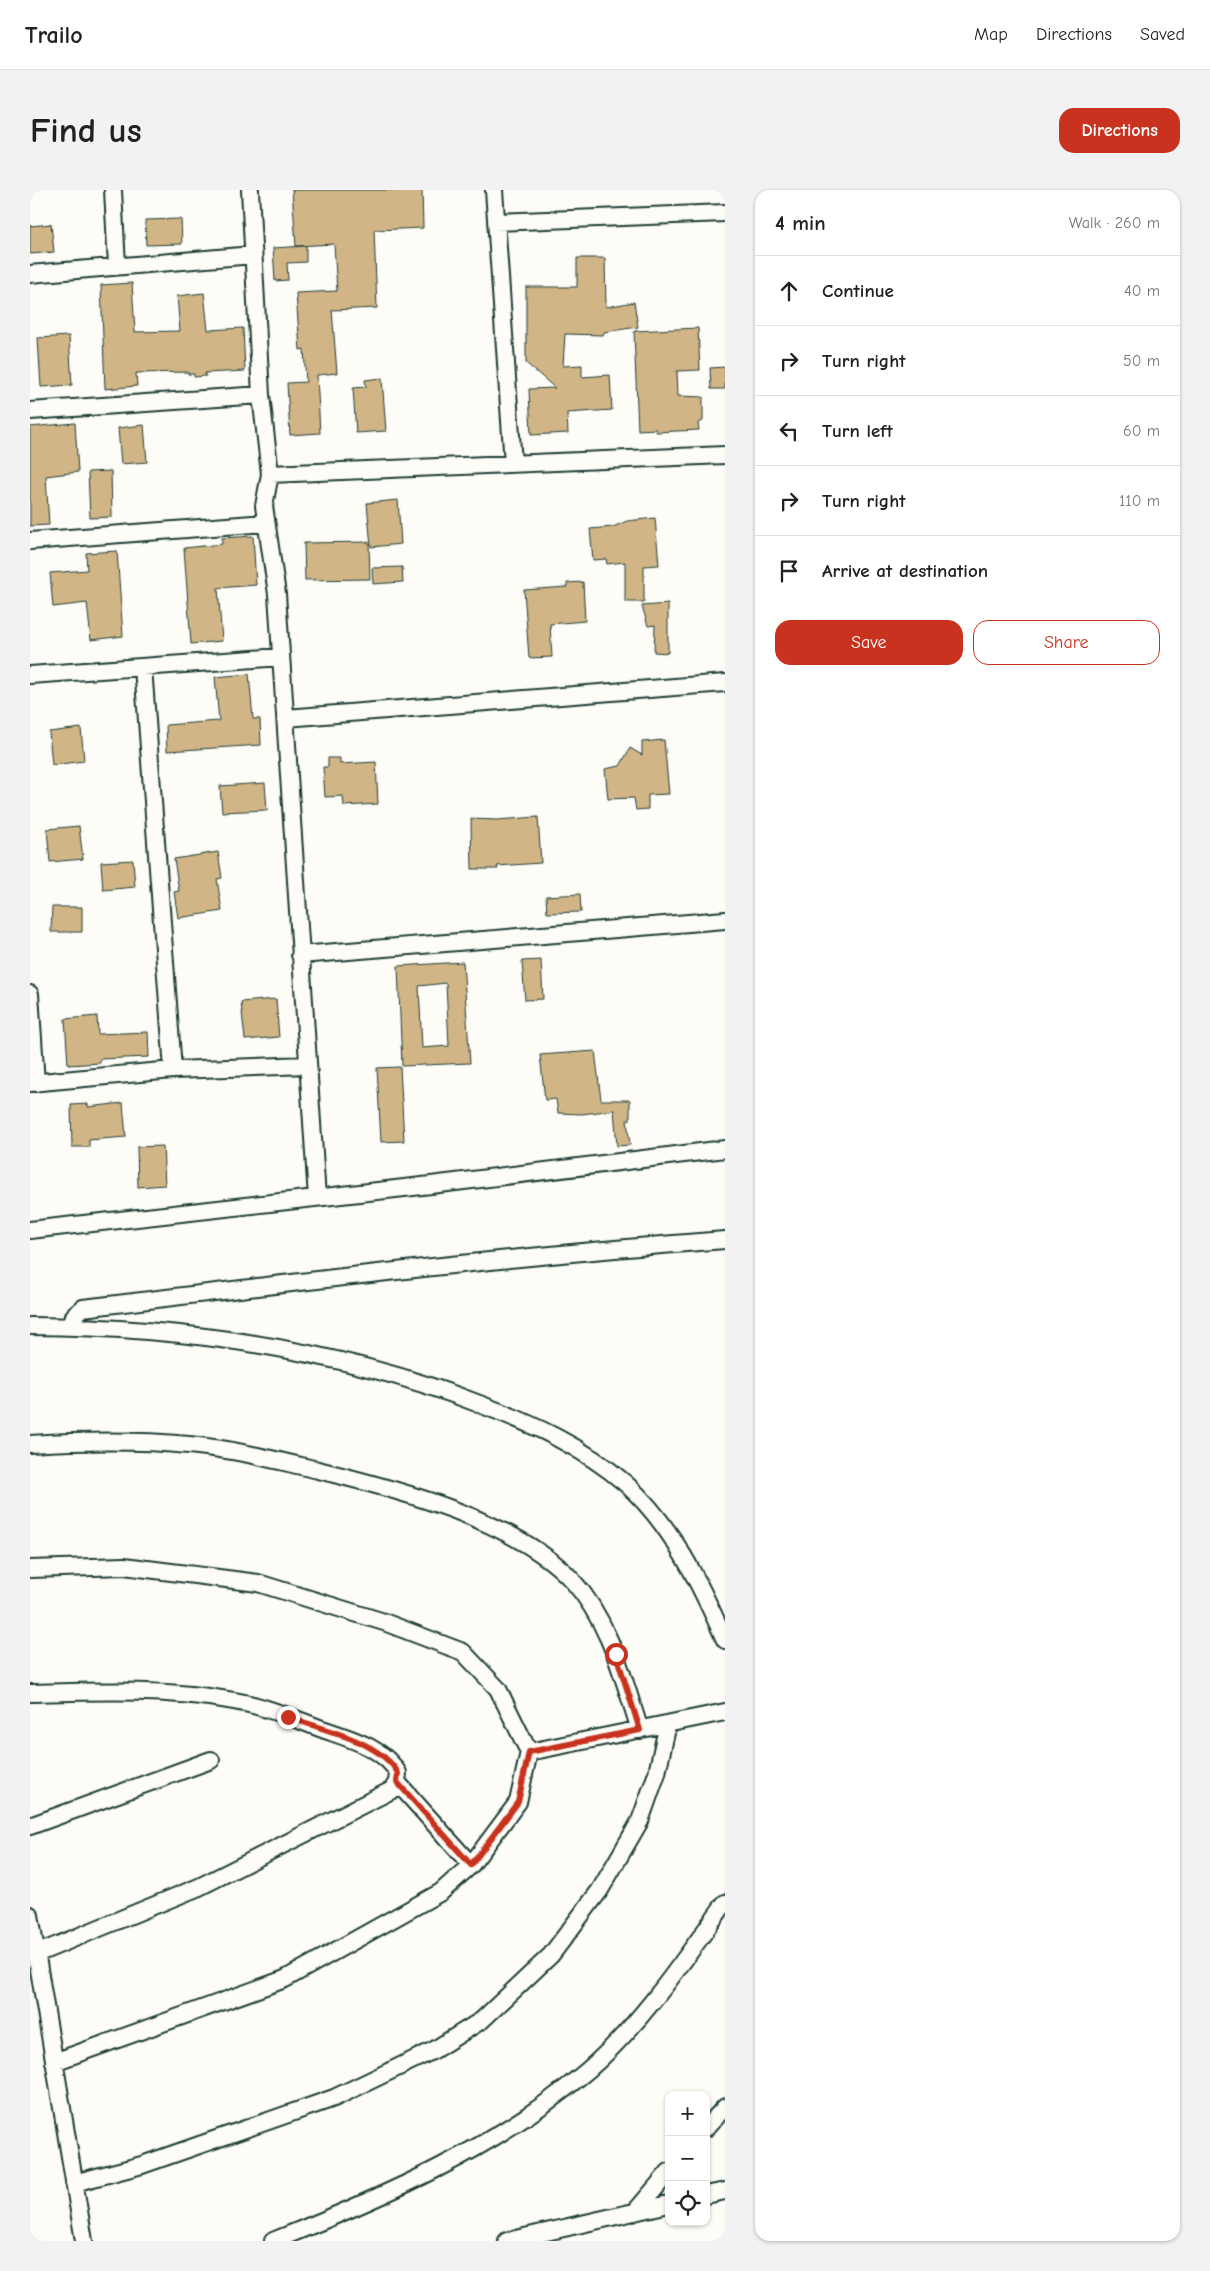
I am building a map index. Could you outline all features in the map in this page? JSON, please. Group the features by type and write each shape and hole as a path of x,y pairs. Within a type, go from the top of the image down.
{"street":[{"path":"113,190 117,266"},
{"path":"250,190 261,395 270,474 264,506 277,594 317,1198"},
{"path":"494,190 513,464"},
{"path":"496,222 725,213"},
{"path":"30,274 253,254"},
{"path":"30,411 261,395"},
{"path":"270,474 725,454"},
{"path":"30,541 266,523"},
{"path":"30,675 281,657"},
{"path":"143,667 173,1070"},
{"path":"286,718 725,683"},
{"path":"300,955 725,920"},
{"path":"30,994 33,1083 173,1070 307,1065"},
{"path":"30,1230 725,1149"},
{"path":"72,1326 74,1316 83,1308 318,1279 609,1249 725,1240"},
{"path":"30,1326 72,1326 232,1339 344,1362 444,1390 517,1418 593,1458 626,1484 662,1523 697,1579 725,1640"},
{"path":"30,1444 88,1441 189,1445 257,1455 355,1479 444,1505 536,1550 572,1580 599,1618 616,1654 640,1730"},
{"path":"30,1569 124,1566 258,1583 384,1622 463,1652 498,1689 529,1752 518,1802 471,1865 441,1892 285,1980 54,2062"},
{"path":"30,1693 126,1690 232,1701 252,1705 345,1737 384,1755 398,1773 397,1782 392,1790 199,1888 36,1954"},
{"path":"529,1752 725,1712"},
{"path":"74,2183 142,2165 334,2098 434,2050 482,2020 551,1955 600,1890 640,1820 657,1773 668,1724"},
{"path":"30,1826 211,1760"},
{"path":"397,1782 471,1865"},
{"path":"273,2241 383,2194 468,2152 532,2112 588,2069 650,2006 725,1903"},
{"path":"30,1915 84,2241"},
{"path":"710,2123 725,2106"},
{"path":"635,2212 665,2177"},
{"path":"710,2194 725,2191"},
{"path":"507,2241 665,2205"}],"building":[{"path":"292,190 422,190 423,228 374,230 377,308 332,310 337,373 317,375 320,433 290,435 287,383 306,382 304,349 300,350 296,293 337,291 334,244 296,246"},
{"path":"181,219 182,244 146,245 145,220"},
{"path":"51,224 54,252 30,254 30,226"},
{"path":"306,246 306,262 287,263 288,280 275,281 273,248"},
{"path":"577,258 605,258 606,307 634,302 638,327 604,332 603,335 565,334 563,366 582,365 582,377 610,375 612,410 567,413 568,433 531,435 529,389 555,388 526,363 526,287 577,287"},
{"path":"132,283 135,332 180,331 177,296 204,293 208,330 243,328 245,371 205,373 206,376 194,377 194,374 188,374 188,372 136,373 137,386 105,389 101,285"},
{"path":"698,328 700,370 677,371 678,396 703,397 703,421 698,423 699,430 656,432 656,429 638,430 634,331"},
{"path":"69,336 72,385 41,387 38,338"},
{"path":"725,367 725,389 711,389 710,368"},
{"path":"382,378 386,431 356,433 353,388 366,387 365,380"},
{"path":"75,423 78,472 46,476 49,525 30,526 30,427"},
{"path":"144,425 147,462 121,464 118,428"},
{"path":"111,471 112,517 90,518 88,472"},
{"path":"398,500 401,544 371,547 367,503"},
{"path":"655,518 659,565 644,566 644,602 625,602 625,562 607,564 606,559 593,560 590,529 613,527 627,521"},
{"path":"253,536 256,585 218,588 222,641 191,644 184,548 222,544 222,538"},
{"path":"369,542 370,579 305,580 304,543"},
{"path":"117,551 123,636 91,640 87,603 53,607 50,573 87,570 86,553"},
{"path":"402,567 403,582 373,584 372,568"},
{"path":"583,582 585,621 550,624 552,657 529,658 524,590 567,587 567,583"},
{"path":"668,604 668,653 654,652 655,625 648,626 642,606"},
{"path":"249,674 253,719 260,719 261,745 167,751 166,725 219,721 215,677"},
{"path":"81,728 84,761 52,765 49,732"},
{"path":"664,740 669,794 648,795 648,809 636,810 634,798 608,799 605,769 620,766 630,748 642,755 642,742"},
{"path":"328,758 340,758 340,764 376,762 378,804 344,806 343,796 325,797 323,767 328,767"},
{"path":"265,783 267,810 222,812 220,786"},
{"path":"538,817 541,863 497,866 498,869 472,869 471,819 497,820"},
{"path":"79,826 83,859 50,862 47,829"},
{"path":"218,852 222,878 217,879 222,911 178,918 174,892 179,891 174,859"},
{"path":"133,860 135,887 103,890 101,862"},
{"path":"580,894 581,912 547,913 546,896"},
{"path":"52,907 82,907 82,932 51,932"},
{"path":"541,960 543,999 525,1000 522,961"},
{"path":"463,962 470,1063 402,1066 398,966","holes":["446,983 449,1046 422,1048 419,986"]},
{"path":"276,999 279,1037 245,1040 241,1002"},
{"path":"97,1016 98,1034 148,1032 149,1057 100,1059 100,1063 68,1065 65,1019"},
{"path":"595,1051 601,1100 630,1100 630,1120 627,1120 630,1145 617,1146 614,1110 582,1114 558,1113 556,1099 545,1100 540,1055"},
{"path":"400,1067 404,1141 381,1142 377,1068"},
{"path":"123,1103 126,1137 89,1140 89,1147 72,1147 71,1105 88,1104 88,1107"},
{"path":"163,1146 165,1185 138,1187 137,1147"}],"route":[{"path":"288,1717 345,1737 384,1755 393,1764 398,1773 397,1782 471,1865 518,1802 529,1752 640,1730 616,1654"}]}
